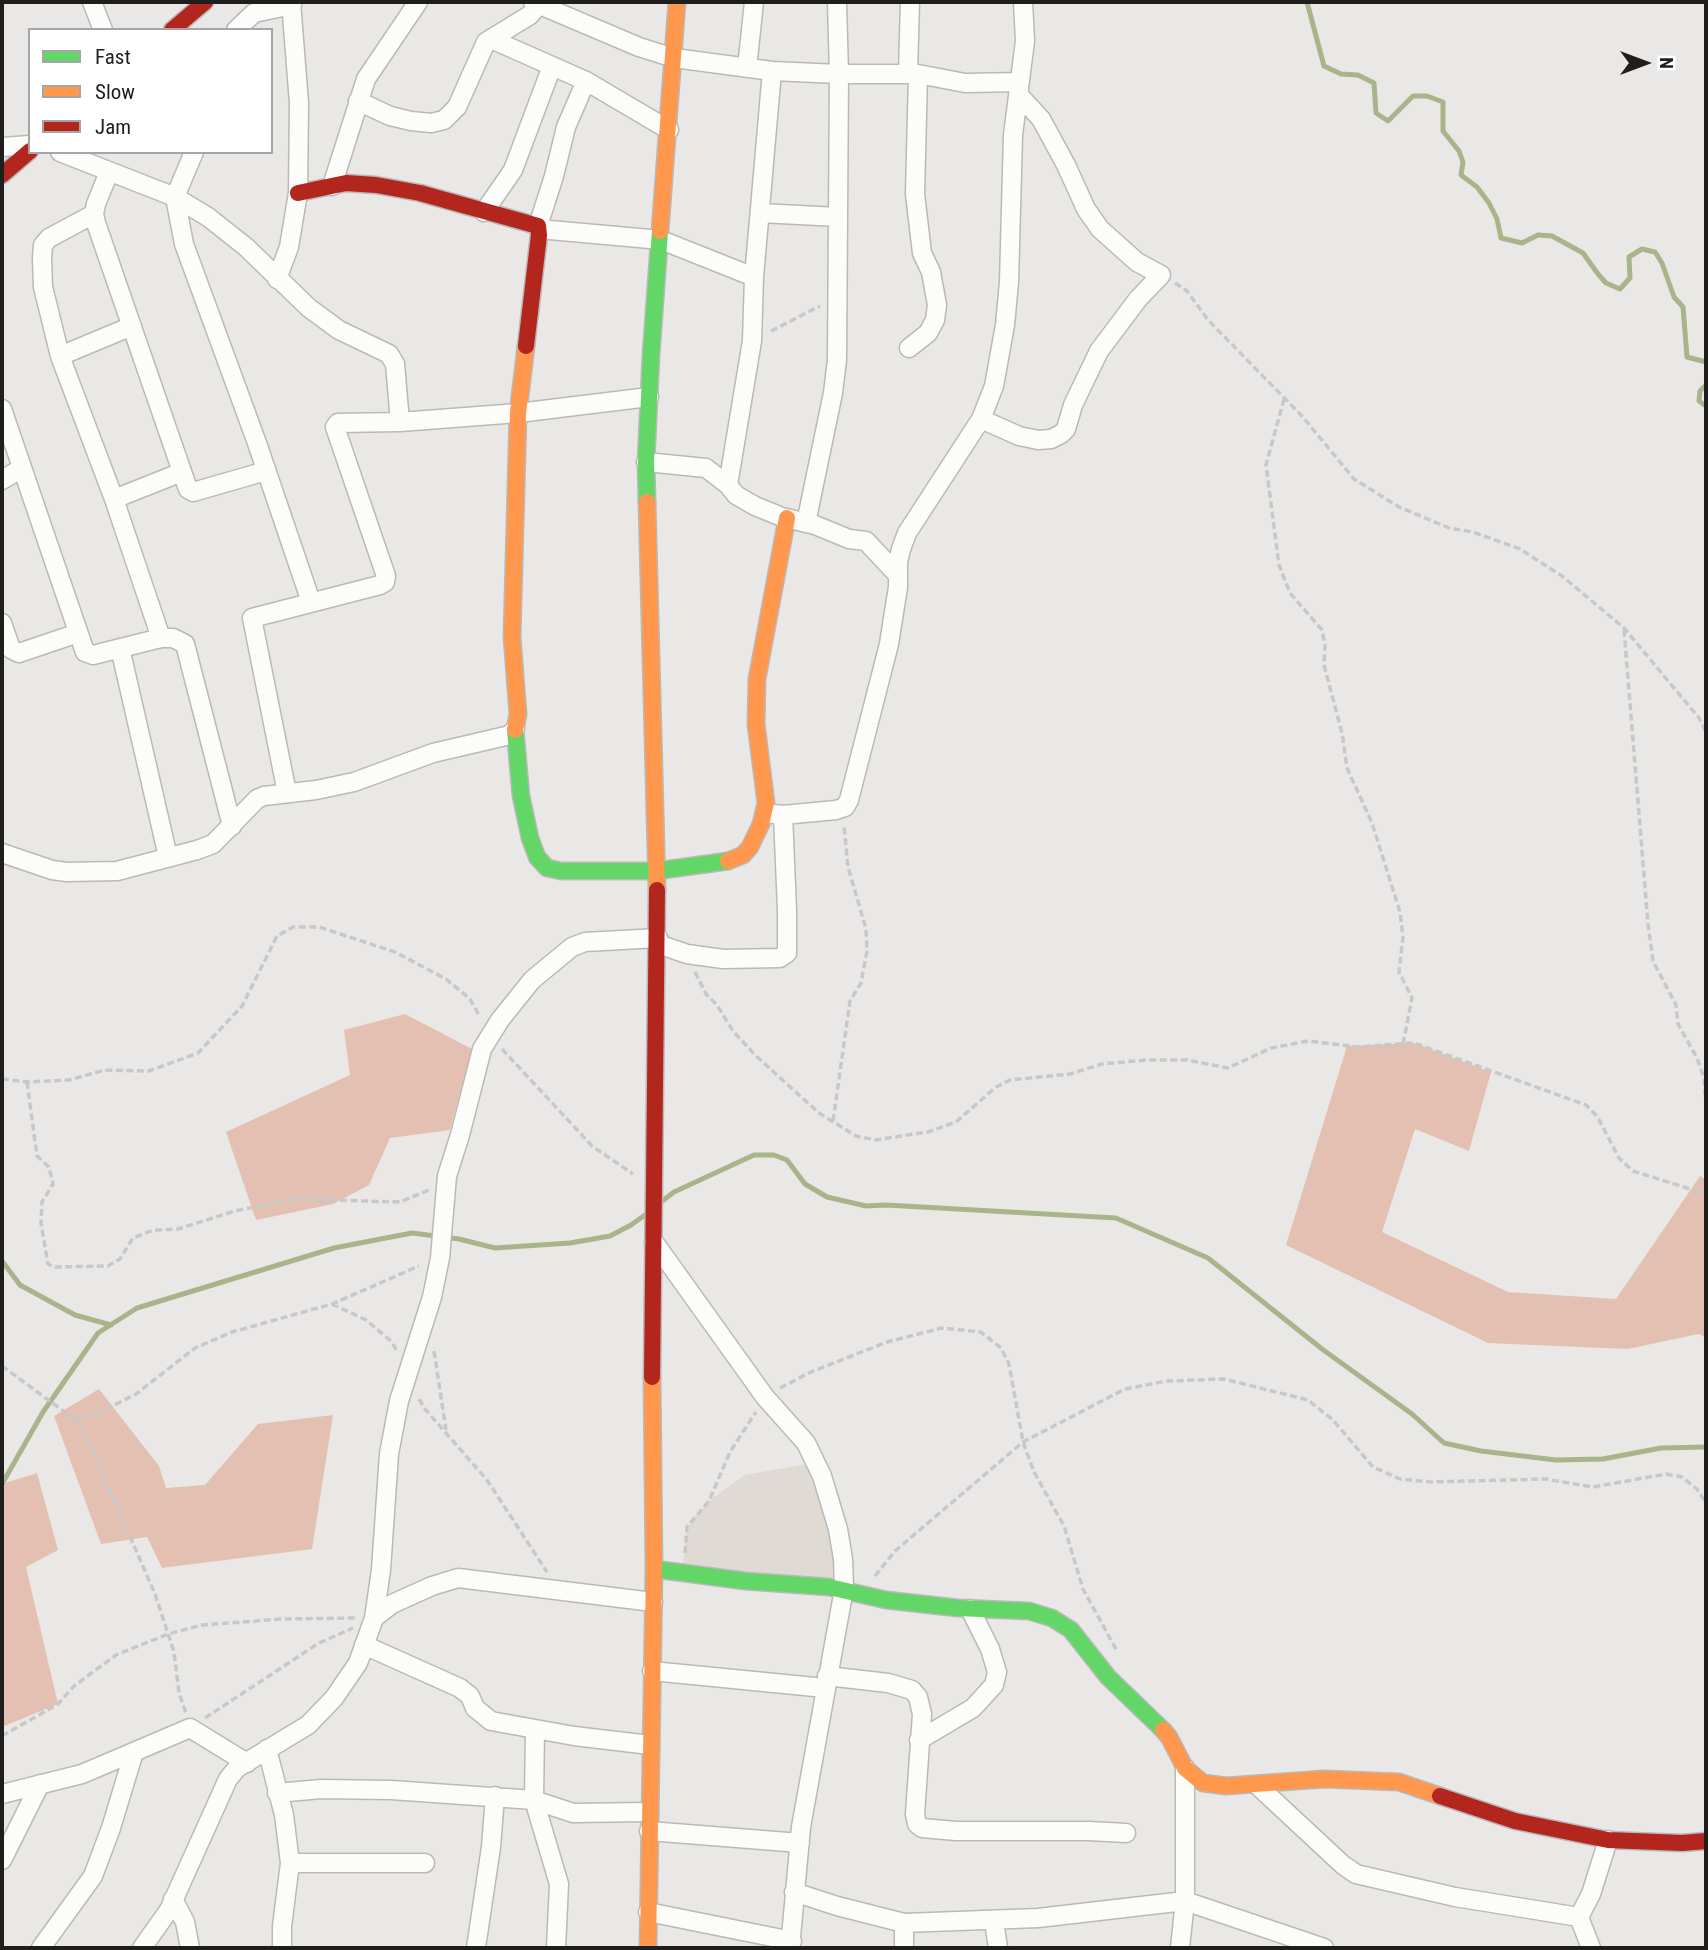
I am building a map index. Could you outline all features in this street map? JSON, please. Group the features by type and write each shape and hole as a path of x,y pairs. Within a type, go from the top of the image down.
{"street":[{"path":"92,2 102,28"},
{"path":"174,28 205,2"},
{"path":"332,186 366,79 418,2"},
{"path":"648,1948 654,1569 650,1446 658,941 646,462 677,2"},
{"path":"747,68 754,2"},
{"path":"806,523 833,393 837,360 837,2"},
{"path":"909,348 928,333 935,320 937,305 931,272 922,254 915,194 910,2"},
{"path":"774,814 836,810 845,807 849,800 889,644 898,587 898,562 907,533 981,419 994,386 1005,326 1009,282 1013,135 1025,41 1023,2"},
{"path":"238,28 254,13 291,3 299,103 298,193 289,247 277,279"},
{"path":"358,101 390,116 411,121 431,123 444,120 457,107 483,47 491,39 530,15 537,3 639,47 674,58 772,71 913,74 965,83 1019,88 1041,119 1086,209 1100,229 1137,262 1161,275 1138,299 1100,351 1073,405 1066,429 1061,434 1051,439 1038,440 1019,436 981,419"},
{"path":"491,39 586,81 669,130"},
{"path":"484,212 513,170 552,66"},
{"path":"728,485 751,341 772,71"},
{"path":"586,81 566,127 538,227 518,413 512,637 521,796 530,838 547,868 561,871 656,871 732,860 743,855 774,814"},
{"path":"2,147 28,145"},
{"path":"2,175 28,153"},
{"path":"65,154 175,197 208,217 246,247 309,308 338,330 392,357 400,422"},
{"path":"193,154 175,197 184,244 311,602"},
{"path":"109,172 94,214 188,489 193,492 266,471"},
{"path":"298,193 346,183 420,193 538,227 661,240 754,277"},
{"path":"760,213 838,217"},
{"path":"94,214 49,238 43,246 43,287 60,356 114,499 161,638"},
{"path":"60,356 132,326"},
{"path":"287,793 252,618 380,586 385,582 386,576 335,428 338,424 518,413 649,397"},
{"path":"2,409 83,648 89,654 161,638 182,640 188,649 232,826"},
{"path":"646,462 706,468 736,495 755,506 849,539 866,541 897,574"},
{"path":"2,480 22,468"},
{"path":"114,499 182,472"},
{"path":"142,1948 173,1899 228,1779 237,1768 308,1725 334,1698 358,1663 374,1618 381,1570 388,1454 399,1401 432,1297 440,1258 447,1176 482,1049 500,1020 532,980 572,947 585,942 658,941 687,954 735,959 780,958 787,953 788,922 774,814 765,791 756,723 756,687 787,518"},
{"path":"2,623 11,649 19,653 78,633"},
{"path":"120,648 168,857"},
{"path":"2,853 52,870 117,871 213,844 257,799 354,782 433,753 510,735 516,729"},
{"path":"648,1912 791,1944 800,1843 826,1682 852,1591 838,1529 822,1476 806,1444 765,1397 654,1242"},
{"path":"654,1569 852,1591 886,1600 970,1609 1030,1611 1052,1618 1071,1630 1108,1677 1149,1715 1169,1737 1185,1768 1203,1783 1226,1786 1257,1785 1324,1779 1399,1782 1515,1821 1608,1840 1682,1843 1706,1841"},
{"path":"374,1618 392,1604 458,1578 653,1602"},
{"path":"919,1741 972,1708 993,1685 997,1672 990,1650 970,1609"},
{"path":"364,1645 460,1688 470,1696 475,1708 491,1721 535,1730 650,1745"},
{"path":"652,1671 826,1682 888,1683 912,1690 918,1697 922,1714 915,1814 917,1824 922,1828 956,1831 1061,1830 1126,1833"},
{"path":"2,1794 82,1774 190,1728 247,1763"},
{"path":"535,1730 534,1800 559,1884 556,1948"},
{"path":"267,1749 284,1815 290,1863 282,1948"},
{"path":"41,1948 93,1876 134,1752"},
{"path":"1180,1948 1185,1901 1185,1768"},
{"path":"2,1860 40,1784"},
{"path":"1257,1785 1356,1874 1455,1897 1579,1917"},
{"path":"277,1793 321,1789 391,1790 534,1800 573,1813 649,1812"},
{"path":"476,1948 491,1847 495,1796"},
{"path":"649,1831 800,1843"},
{"path":"1585,1944 1579,1917 1591,1894 1608,1840"},
{"path":"290,1863 425,1863"},
{"path":"794,1892 904,1923 1038,1918 1185,1901 1324,1948"},
{"path":"173,1899 185,1922 190,1948"},
{"path":"994,1921 998,1948"},
{"path":"904,1923 904,1948"}],"path":[{"path":"1161,275 1187,291 1208,320 1284,398 1354,479 1399,507 1449,528 1473,532 1520,549 1562,576 1624,628 1699,718 1706,732"},
{"path":"751,341 837,296"},
{"path":"1284,398 1266,465 1279,565 1290,593 1322,630 1325,645 1324,665 1342,733 1347,768 1372,823 1400,912 1403,937 1399,972 1412,998 1403,1044"},
{"path":"1624,628 1653,961 1676,1005 1678,1024 1697,1058 1703,1078 1706,1105"},
{"path":"833,1121 850,1001 861,983 867,951 866,929 848,867 845,807"},
{"path":"2,1079 26,1082 69,1080 105,1070 149,1071 198,1053 242,1006 277,936 293,927 318,927"},
{"path":"687,954 706,994 717,1004 733,1031 756,1056 819,1113 856,1136 875,1140 928,1132 956,1122 996,1087 1010,1080 1070,1074 1102,1063 1187,1060 1228,1068 1270,1048 1308,1041 1357,1047 1414,1043 1586,1105 1597,1116 1619,1158 1633,1171 1706,1194"},
{"path":"26,1082 37,1156 49,1167 53,1184 43,1202 41,1223 48,1264 55,1267 108,1266 120,1259 133,1238 153,1230 178,1229 235,1211 293,1199 400,1202 434,1188 447,1176"},
{"path":"76,1419 99,1413 136,1394 195,1348 232,1332 332,1304 440,1258"},
{"path":"332,1304 366,1320 391,1341 406,1378 425,1409 487,1480 558,1590"},
{"path":"682,1572 687,1527 709,1501 730,1452 765,1397 811,1372 887,1342 942,1328 981,1332 1001,1348 1009,1364 1023,1442 1034,1472 1064,1526 1083,1589 1121,1658"},
{"path":"434,1348 446,1432"},
{"path":"2,1366 81,1424 155,1594 174,1652 179,1693 190,1728 319,1643 374,1618"},
{"path":"852,1591 1023,1442 1125,1389 1167,1381 1224,1379 1308,1401 1333,1420 1373,1468 1400,1479 1431,1482 1545,1479 1592,1487 1666,1474 1682,1477 1697,1489 1706,1503"},
{"path":"2,1736 58,1704 74,1686 116,1655 168,1634 202,1626 255,1621 374,1618"}],"shaded area":[{"path":"405,1014 472,1049 450,1130 390,1138 369,1185 333,1204 256,1220 226,1132 350,1075 344,1030"},
{"path":"1414,1043 1491,1072 1469,1151 1415,1129 1382,1232 1508,1292 1616,1299 1700,1176 1706,1180 1706,1337 1698,1334 1628,1349 1488,1343 1286,1245 1347,1046"},
{"path":"99,1389 159,1466 166,1488 205,1485 258,1424 333,1415 312,1549 162,1568 147,1537 101,1544 54,1416"},
{"path":"820,1462 848,1584 682,1572 687,1527 709,1501 744,1475"},
{"path":"37,1473 58,1550 26,1567 58,1704 2,1727 2,1484"}],"waterway":[{"path":"1307,2 1324,66 1341,74 1358,75 1374,83 1376,113 1388,121 1413,96 1427,96 1443,102 1443,131 1459,151 1463,162 1461,175 1477,187 1489,203 1497,219 1501,238 1522,243 1538,235 1552,236 1583,253 1606,283 1620,289 1630,278 1629,257 1642,249 1655,252 1662,263 1674,297 1683,307 1687,357 1706,362"},
{"path":"1706,385 1700,391 1699,401 1706,406"},
{"path":"661,1202 674,1192 754,1155 774,1155 787,1160 805,1184 827,1197 866,1206 1116,1218 1208,1258 1322,1349 1412,1414 1444,1443 1481,1451 1556,1460 1603,1459 1661,1448 1706,1447"},
{"path":"2,1484 43,1412 98,1333 137,1308 334,1248 412,1233 459,1239 495,1248 570,1243 610,1236 645,1215"},
{"path":"2,1261 20,1285 75,1315 111,1325"}],"traffic: fast":[{"path":"647,502 651,355 660,231"},
{"path":"515,730 521,796 530,838 537,857 547,868 561,871 656,871 728,861"},
{"path":"654,1569 745,1581 829,1587 886,1600 958,1608 1029,1611 1052,1618 1071,1630 1108,1677 1163,1730"}],"traffic: slow":[{"path":"660,231 677,2"},
{"path":"515,730 518,714 512,637 518,413 526,346"},
{"path":"647,502 657,890"},
{"path":"728,861 743,855 750,847 761,824 766,803 756,724 757,679 787,518"},
{"path":"648,1948 654,1569 652,1377"},
{"path":"1163,1730 1185,1768 1203,1783 1226,1786 1324,1779 1399,1782 1440,1796"}],"traffic: jam":[{"path":"174,28 205,2"},
{"path":"2,175 28,153"},
{"path":"298,193 346,183 376,185 420,193 538,226 526,346"},
{"path":"652,1377 657,890"},
{"path":"1440,1796 1515,1821 1608,1840 1682,1843 1706,1841"}]}
